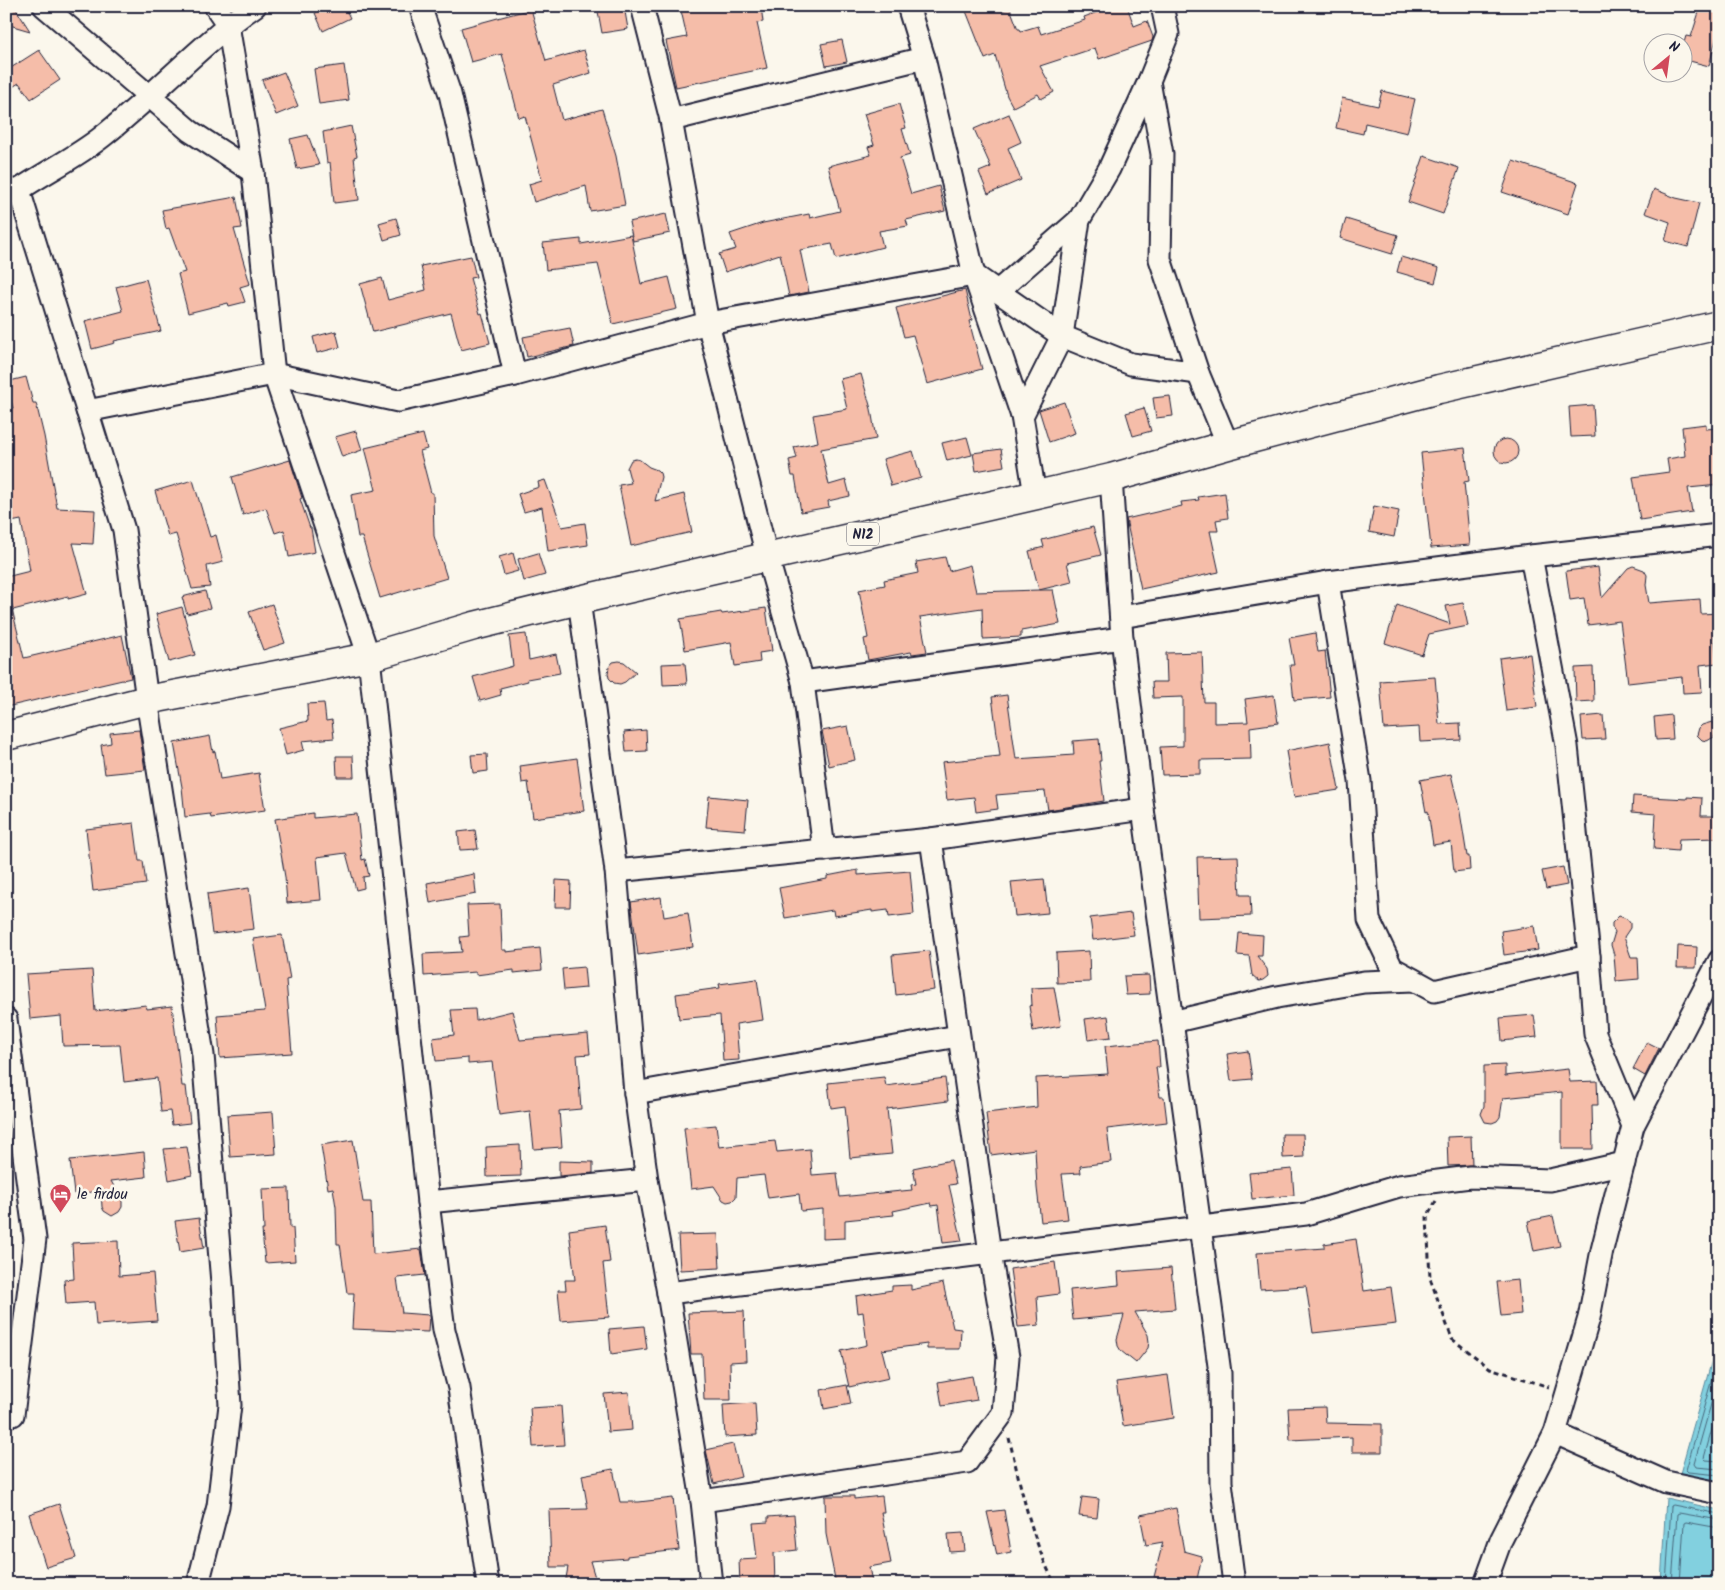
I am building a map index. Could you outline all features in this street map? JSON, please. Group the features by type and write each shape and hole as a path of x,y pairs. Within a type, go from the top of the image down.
{"main road":[{"name":"N12","path":"6,736 147,700 369,657 474,626 579,600 1111,478 1228,444 1439,389 1719,325"}],"street":[{"path":"44,6 190,131 253,172"},
{"path":"216,6 228,25 253,172 274,374 369,657 428,1202 444,1330 459,1388 488,1584"},
{"path":"198,1584 218,1506 230,1405 203,1055 147,700 124,530 87,410 13,190 101,137 150,96 228,25 255,6"},
{"path":"420,6 450,94 516,375"},
{"path":"642,6 671,120 708,324 768,556 803,682 824,850"},
{"path":"998,291 1079,220 1109,169 1168,34 1162,6"},
{"path":"911,8 974,275 1022,416 1035,495"},
{"path":"671,120 924,58"},
{"path":"1149,81 1162,154 1160,259 1198,373 1228,444"},
{"path":"1022,416 1062,336 1079,220"},
{"path":"87,410 274,374 398,401 516,375 708,324 974,275 1062,336 1131,364 1198,373"},
{"path":"1111,478 1122,628 1143,809 1220,1374 1222,1482 1234,1584"},
{"path":"803,682 1122,628 1328,582 1531,556 1719,535"},
{"path":"1531,556 1567,746 1589,956 1595,1034 1633,1126"},
{"path":"1328,582 1360,781 1369,920 1392,968 1434,991 1589,956"},
{"path":"579,600 616,871 635,1092 647,1180 668,1293 702,1501 711,1584"},
{"path":"616,871 931,839 1143,809"},
{"path":"702,1501 967,1462 1003,1413 1008,1357 990,1254 931,839"},
{"path":"1485,1584 1501,1540 1555,1433 1589,1318 1602,1250 1633,1126 1719,961"},
{"path":"1172,1022 1277,997 1364,982 1414,980"},
{"path":"6,1019 35,1239 14,1415"},
{"path":"635,1092 958,1036"},
{"path":"668,1293 1306,1214 1399,1186 1470,1177 1550,1180 1624,1163"},
{"path":"428,1202 647,1180"},
{"path":"1555,1433 1666,1482 1719,1493"}],"path":[{"path":"1439,1195 1427,1217 1430,1278 1452,1339 1490,1368 1566,1393"},
{"path":"1003,1413 1027,1511 1048,1571 1055,1584"}],"water":[{"path":"1719,1335 1719,1480 1679,1477"},
{"path":"1666,1498 1719,1510 1719,1584 1661,1584"}],"building":[{"path":"6,6 14,6 30,31 6,24"},
{"path":"329,6 344,6 350,18 323,31 315,13"},
{"path":"597,6 624,6 628,29 602,33"},
{"path":"680,6 761,6 763,22 757,23 767,68 676,87 666,41 687,37"},
{"path":"964,6 1000,6 1002,11 1010,8 1018,29 1021,31 1038,26 1041,34 1085,20 1084,17 1114,6 1127,6 1134,26 1147,21 1153,37 1152,41 1099,59 1095,48 1040,66 1054,92 1041,99 1038,94 1013,107 1007,96 995,55 985,59"},
{"path":"1701,6 1719,12 1719,27 1709,66 1692,62 1692,34"},
{"path":"531,9 546,61 584,50 591,73 553,85 562,120 602,109 616,156 625,205 590,211 586,186 534,202 529,184 542,180 525,116 519,118 502,54 471,62 461,28"},
{"path":"842,40 847,62 826,66 821,44"},
{"path":"39,50 60,80 31,99 19,83 6,91 6,71"},
{"path":"344,65 349,100 319,104 314,69"},
{"path":"284,72 298,106 276,115 262,80"},
{"path":"1382,91 1415,99 1407,133 1365,123 1363,134 1336,128 1342,98 1378,106"},
{"path":"899,104 906,128 902,129 910,155 900,158 911,194 939,186 945,211 906,220 908,226 879,231 883,247 836,259 832,244 800,250 809,292 789,296 780,254 725,272 719,254 736,249 730,234 763,223 809,214 810,218 840,211 828,166 871,155 868,147 874,145 864,114"},
{"path":"1009,114 1021,142 1008,148 1021,180 988,194 979,172 991,167 974,129"},
{"path":"351,126 357,156 354,157 359,200 334,203 330,162 327,163 323,132"},
{"path":"308,135 319,165 297,169 290,139"},
{"path":"1424,156 1459,168 1443,214 1408,202"},
{"path":"1513,161 1578,183 1568,214 1502,192"},
{"path":"1654,189 1676,198 1699,203 1688,247 1665,241 1670,222 1645,213"},
{"path":"236,197 242,228 234,229 250,284 240,287 245,302 229,306 228,303 188,313 178,274 185,272 169,228 166,229 162,210"},
{"path":"666,214 670,233 633,241 629,222"},
{"path":"396,218 401,235 384,240 379,223"},
{"path":"1346,219 1398,235 1392,254 1340,238"},
{"path":"631,235 641,284 669,277 677,309 613,324 598,264 546,270 543,243 581,239 581,244"},
{"path":"471,256 476,277 470,278 490,343 461,350 451,313 373,332 360,284 382,278 388,300 426,290 421,266"},
{"path":"1401,257 1439,268 1435,283 1397,272"},
{"path":"146,279 161,331 114,341 115,343 92,349 85,321 123,311 116,287"},
{"path":"965,290 972,320 969,321 982,369 927,384 913,335 904,337 896,308"},
{"path":"570,328 574,346 527,357 523,337"},
{"path":"336,331 340,347 317,353 313,337"},
{"path":"861,374 871,409 876,439 821,449 829,485 846,480 850,496 828,501 829,507 801,512 795,476 792,476 789,460 797,458 794,447 818,442 813,415 847,409 840,379"},
{"path":"26,377 33,403 36,403 44,436 57,508 95,510 93,544 73,543 87,594 68,599 68,596 13,610 6,577 30,571 21,520 6,523 6,410 13,408 6,382"},
{"path":"1170,396 1173,416 1156,418 1153,398"},
{"path":"1064,402 1075,433 1049,442 1039,410"},
{"path":"1593,405 1595,436 1571,437 1569,407"},
{"path":"1144,408 1151,431 1133,436 1126,413"},
{"path":"1706,424 1706,429 1719,428 1719,485 1688,488 1692,512 1640,520 1633,477 1669,472 1667,459 1685,456 1682,427"},
{"path":"356,431 362,450 342,457 335,437"},
{"path":"423,434 427,449 420,451 431,493 433,493 434,536 447,578 380,598 362,537 358,537 351,495 376,490 365,448"},
{"path":"967,437 972,455 947,461 942,443"},
{"path":"1506,439 1514,443 1518,451 1514,459 1506,463 1498,459 1494,451 1498,443"},
{"path":"1465,448 1469,481 1464,482 1470,545 1431,548 1421,453"},
{"path":"1001,449 1004,466 976,471 973,453"},
{"path":"913,451 921,478 891,486 883,459"},
{"path":"636,459 660,473 661,477 655,501 684,494 692,532 631,546 619,485 631,483 627,468 631,460"},
{"path":"290,460 302,498 300,499 311,528 315,552 289,557 284,530 275,533 266,508 243,515 232,477"},
{"path":"193,480 210,537 216,535 223,562 207,566 210,587 192,589 176,534 168,536 155,491"},
{"path":"545,480 562,527 585,523 588,545 548,551 542,507 524,512 518,494 539,487 538,482"},
{"path":"1225,493 1228,518 1216,520 1218,531 1210,531 1219,572 1141,589 1126,519 1182,506 1181,502 1199,500 1198,497"},
{"path":"1374,506 1399,511 1394,537 1369,532"},
{"path":"1093,527 1101,555 1067,563 1072,582 1039,590 1029,551 1044,547 1042,540"},
{"path":"513,553 518,571 504,575 499,557"},
{"path":"538,553 545,575 524,581 518,559"},
{"path":"945,557 949,571 970,565 976,592 1053,590 1060,624 1021,631 1021,637 983,639 982,608 920,617 927,652 912,654 911,652 868,660 864,639 868,638 859,590 885,585 884,580 918,573 916,562"},
{"path":"1633,566 1644,570 1647,575 1646,585 1649,603 1700,599 1701,614 1719,613 1719,634 1714,634 1717,663 1700,665 1702,692 1683,693 1682,677 1628,683 1620,621 1588,625 1584,598 1570,600 1566,571 1598,567 1602,598 1628,568"},
{"path":"205,591 210,608 187,614 182,597"},
{"path":"1463,603 1468,626 1429,634 1422,655 1385,643 1397,605 1450,624 1446,606"},
{"path":"272,604 285,643 263,650 249,612"},
{"path":"182,607 195,655 169,662 156,614"},
{"path":"766,608 772,651 759,653 760,662 735,666 731,642 685,650 680,619 721,612 722,614"},
{"path":"12,609 24,658 122,635 131,678 6,707 6,610"},
{"path":"1315,633 1318,652 1325,651 1330,697 1294,700 1290,665 1294,665 1289,638"},
{"path":"526,634 529,660 556,654 560,673 527,679 528,681 500,688 501,695 480,701 473,677 513,666 509,636"},
{"path":"1202,652 1204,702 1214,702 1214,723 1248,722 1245,699 1274,695 1278,723 1250,727 1251,759 1200,760 1200,774 1162,775 1160,747 1183,746 1183,697 1153,698 1152,682 1167,682 1166,653"},
{"path":"1530,654 1537,707 1506,711 1499,658"},
{"path":"613,662 624,662 636,672 620,684 614,683 609,678 608,673 609,667"},
{"path":"685,663 687,684 663,685 662,664"},
{"path":"1593,667 1594,701 1576,702 1575,668"},
{"path":"1435,677 1439,724 1460,723 1461,740 1420,742 1419,727 1384,729 1380,681"},
{"path":"1007,695 1016,759 1074,755 1073,741 1099,739 1101,761 1099,761 1104,801 1048,810 1045,791 996,795 998,809 976,812 974,797 947,800 942,762 1000,756 992,697"},
{"path":"324,703 326,721 332,720 334,738 302,741 304,750 286,755 279,728 308,721 307,704"},
{"path":"1603,715 1605,739 1583,740 1581,717"},
{"path":"1671,715 1673,739 1656,740 1654,717"},
{"path":"1712,722 1716,732 1714,737 1707,741 1702,740 1697,735 1699,728"},
{"path":"848,726 855,760 829,766 822,731"},
{"path":"139,730 145,770 105,774 101,745 111,743 110,733"},
{"path":"646,730 647,751 626,752 624,732"},
{"path":"210,736 220,779 259,773 265,810 211,818 210,814 185,817 174,743"},
{"path":"1330,742 1339,790 1294,797 1286,751"},
{"path":"487,754 488,771 473,773 471,755"},
{"path":"336,756 353,756 354,777 337,777"},
{"path":"577,758 584,811 533,818 528,782 522,783 520,766"},
{"path":"1451,774 1460,812 1467,856 1469,856 1470,870 1454,872 1451,842 1433,845 1428,811 1426,812 1420,780"},
{"path":"709,796 748,800 745,830 706,827"},
{"path":"1633,796 1702,798 1701,816 1719,816 1719,838 1679,839 1678,851 1654,849 1656,814 1632,812"},
{"path":"313,813 313,818 357,814 362,860 365,859 369,876 363,877 364,888 356,890 346,853 317,857 321,900 287,903 285,877 275,819"},
{"path":"134,823 139,861 143,861 146,884 93,891 86,829"},
{"path":"475,830 478,849 460,850 458,832"},
{"path":"1238,856 1240,895 1250,895 1251,916 1199,918 1197,857"},
{"path":"1563,867 1567,885 1546,889 1542,871"},
{"path":"858,870 858,875 910,871 914,914 889,917 888,910 872,912 872,910 834,916 833,910 785,918 779,888 827,879 827,876"},
{"path":"474,874 476,894 430,903 427,883"},
{"path":"1044,879 1048,913 1015,916 1011,882"},
{"path":"556,880 571,881 570,907 555,907"},
{"path":"249,888 254,929 212,934 207,894"},
{"path":"661,897 664,917 688,913 693,947 638,955 631,902"},
{"path":"500,904 502,950 506,950 506,952 540,948 542,970 514,973 514,970 476,975 476,972 424,976 423,954 462,952 460,937 469,936 467,905"},
{"path":"1131,913 1134,935 1093,940 1090,918"},
{"path":"1619,916 1627,919 1630,923 1630,928 1624,937 1631,957 1638,957 1639,979 1616,981 1614,955 1611,945 1615,932 1612,923"},
{"path":"1534,926 1538,950 1504,955 1501,931"},
{"path":"1239,933 1263,935 1262,956 1257,956 1267,969 1268,976 1263,980 1259,981 1252,975 1249,956 1237,955"},
{"path":"282,935 290,979 286,980 292,1053 220,1058 217,1015 265,1011 253,939"},
{"path":"1678,946 1697,947 1696,968 1677,968"},
{"path":"929,951 934,990 896,995 892,955"},
{"path":"1089,951 1090,982 1057,983 1056,953"},
{"path":"584,967 586,988 564,990 562,969"},
{"path":"92,970 95,1011 146,1005 147,1009 172,1006 182,1086 186,1086 190,1123 172,1125 170,1111 161,1112 157,1078 124,1082 120,1045 63,1046 61,1016 30,1019 26,974"},
{"path":"1149,975 1150,994 1126,995 1124,976"},
{"path":"757,979 763,1020 736,1024 739,1060 723,1061 720,1015 679,1019 676,994 720,988 719,984"},
{"path":"1054,987 1061,1026 1033,1031 1029,1006 1032,1005 1031,988"},
{"path":"475,1009 476,1020 512,1011 520,1040 588,1034 590,1054 577,1055 581,1109 559,1111 562,1147 534,1149 530,1111 499,1115 492,1062 468,1064 468,1058 436,1061 433,1038 454,1035 451,1010"},
{"path":"1534,1015 1537,1037 1502,1041 1500,1018"},
{"path":"1108,1016 1111,1037 1088,1040 1085,1019"},
{"path":"1158,1041 1160,1067 1156,1067 1160,1097 1164,1097 1167,1122 1107,1129 1111,1162 1080,1166 1081,1173 1062,1174 1068,1219 1041,1222 1035,1149 991,1155 986,1113 1037,1107 1036,1078 1108,1074 1105,1046"},
{"path":"1647,1042 1659,1048 1645,1076 1633,1069"},
{"path":"1248,1051 1252,1079 1231,1081 1227,1054"},
{"path":"1505,1065 1505,1076 1568,1069 1570,1082 1597,1081 1598,1105 1592,1105 1593,1149 1562,1149 1562,1092 1503,1098 1500,1117 1497,1121 1492,1123 1485,1122 1481,1114 1484,1106 1484,1066"},
{"path":"884,1077 886,1086 945,1078 948,1101 887,1109 892,1154 850,1158 845,1106 831,1108 828,1083"},
{"path":"273,1112 276,1154 230,1157 227,1115"},
{"path":"716,1125 719,1147 775,1141 777,1152 810,1149 812,1175 837,1173 840,1197 912,1190 911,1185 916,1184 913,1168 951,1160 956,1184 949,1185 962,1241 943,1243 938,1205 932,1206 931,1203 893,1211 894,1215 845,1220 845,1238 823,1239 823,1209 801,1211 799,1194 768,1198 764,1175 737,1178 736,1197 732,1201 727,1202 723,1200 714,1186 691,1189 684,1128"},
{"path":"1282,1134 1303,1134 1304,1157 1283,1158"},
{"path":"1471,1136 1472,1165 1448,1166 1447,1137"},
{"path":"353,1140 363,1202 371,1202 373,1254 421,1249 425,1275 397,1278 402,1313 429,1315 428,1332 352,1329 354,1293 347,1293 340,1244 337,1244 336,1207 333,1188 328,1189 321,1145"},
{"path":"520,1145 521,1176 487,1177 486,1147"},
{"path":"187,1147 192,1175 169,1180 164,1149"},
{"path":"144,1152 146,1177 111,1181 122,1201 122,1207 119,1212 112,1216 104,1211 101,1191 74,1194 70,1160"},
{"path":"559,1161 593,1162 593,1173 559,1176"},
{"path":"1292,1169 1294,1195 1252,1199 1249,1173"},
{"path":"289,1188 290,1228 293,1228 295,1261 265,1263 262,1230 264,1230 262,1189"},
{"path":"1553,1216 1560,1246 1534,1251 1528,1221"},
{"path":"199,1218 204,1248 180,1252 175,1221"},
{"path":"605,1225 610,1262 603,1263 609,1317 561,1321 558,1290 566,1290 565,1280 575,1280 569,1230"},
{"path":"718,1234 720,1268 680,1270 678,1235"},
{"path":"1356,1239 1364,1291 1391,1287 1396,1324 1313,1333 1306,1286 1260,1289 1257,1253 1324,1248 1324,1244"},
{"path":"118,1241 119,1276 153,1273 157,1321 96,1325 94,1302 66,1304 64,1280 74,1279 72,1243"},
{"path":"1055,1262 1059,1294 1037,1297 1039,1325 1018,1327 1010,1269"},
{"path":"1171,1268 1175,1309 1135,1312 1148,1335 1149,1342 1148,1348 1136,1363 1121,1351 1118,1346 1117,1339 1124,1315 1073,1320 1070,1290 1119,1285 1118,1272"},
{"path":"1518,1280 1521,1314 1501,1316 1497,1282"},
{"path":"943,1283 953,1328 961,1329 960,1349 927,1349 927,1344 882,1350 889,1378 849,1387 841,1351 867,1345 863,1312 858,1313 856,1296 892,1290 892,1286 911,1285 911,1290"},
{"path":"744,1311 746,1361 730,1362 731,1400 704,1400 702,1354 691,1354 688,1313"},
{"path":"644,1326 647,1349 611,1354 609,1329"},
{"path":"1168,1375 1174,1418 1123,1426 1116,1382"},
{"path":"972,1376 977,1400 942,1406 938,1382"},
{"path":"847,1385 851,1404 824,1409 821,1390"},
{"path":"629,1392 632,1430 608,1432 604,1394"},
{"path":"755,1403 757,1435 725,1437 723,1405"},
{"path":"561,1406 564,1445 533,1447 530,1408"},
{"path":"1325,1407 1326,1423 1382,1424 1382,1452 1352,1452 1352,1437 1290,1440 1288,1408"},
{"path":"733,1444 741,1477 714,1484 706,1450"},
{"path":"613,1469 620,1502 673,1498 679,1550 627,1556 627,1558 590,1561 597,1584 565,1584 568,1567 551,1567 549,1510 588,1509 582,1475"},
{"path":"825,1496 854,1496 854,1499 882,1496 884,1512 881,1512 891,1563 869,1567 872,1582 836,1584 826,1534"},
{"path":"1082,1497 1099,1499 1097,1518 1079,1516"},
{"path":"59,1504 76,1558 46,1567 29,1514"},
{"path":"1176,1508 1184,1551 1202,1556 1196,1584 1182,1584 1154,1577 1163,1542 1146,1545 1140,1515"},
{"path":"1004,1510 1011,1552 997,1555 987,1512"},
{"path":"794,1515 797,1550 774,1553 775,1584 740,1584 739,1560 757,1559 753,1523 768,1522 768,1517"},
{"path":"963,1533 965,1551 950,1552 948,1534"}],"place":[{"name":"le firdou","path":"61,1213"}]}
